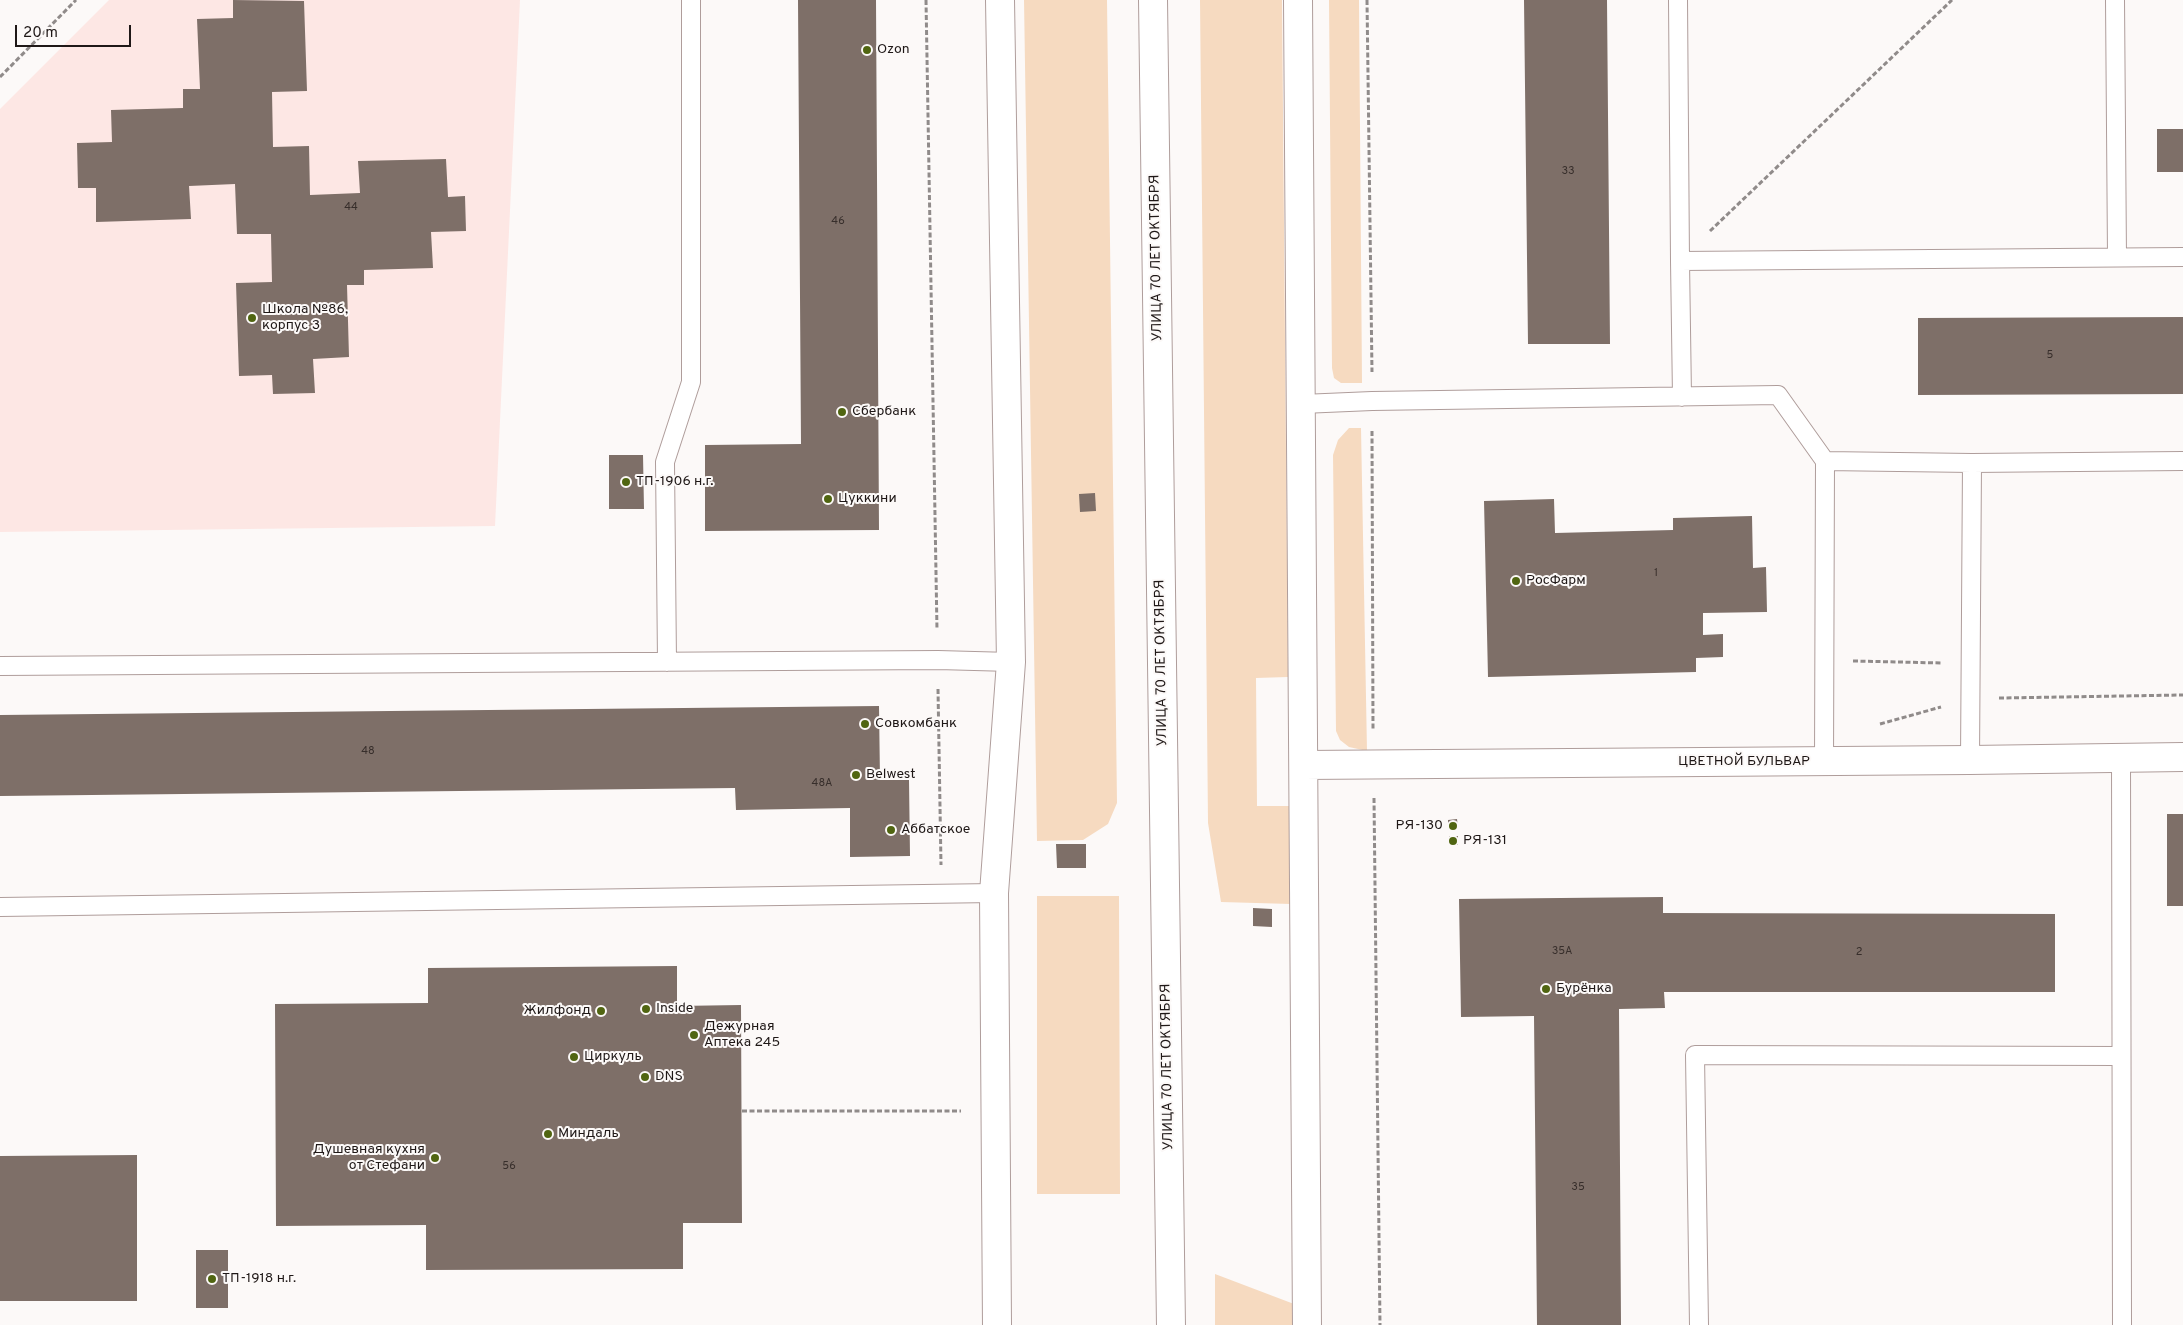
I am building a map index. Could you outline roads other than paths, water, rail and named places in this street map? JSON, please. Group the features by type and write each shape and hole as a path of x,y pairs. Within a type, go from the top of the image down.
{"street":[{"path":"997,1325 994,893 1011,662 1000,0"},
{"name":"УЛИЦА 70 ЛЕТ ОКТЯБРЯ","path":"1153,0 1171,1325"},
{"path":"1298,0 1307,1325"},
{"name":"ЦВЕТНОЙ БУЛЬВАР","path":"1304,765 2183,757"}],"lane":[{"path":"667,662 665,462 692,382 692,0"},
{"path":"1678,0 1682,397"},
{"path":"2115,0 2117,257"},
{"path":"1680,261 2183,257"},
{"path":"1302,404 1372,401 1778,395 1825,461 1824,761"},
{"path":"1825,461 1972,463 2183,461"},
{"path":"1970,760 1972,699 1972,463"},
{"path":"0,666 928,660 1011,662"},
{"path":"2121,757 2122,1325"},
{"path":"0,907 994,893"},
{"path":"1699,1325 1695,1054 2122,1056"}],"place":[{"name":"Ozon","path":"867,50"},
{"name":"Школа №86, корпус 3","path":"252,318"},
{"name":"Сбербанк","path":"842,412"},
{"name":"ТП-1906 н.г.","path":"626,482"},
{"name":"Цуккини","path":"828,499"},
{"name":"РосФарм","path":"1516,581"},
{"name":"Совкомбанк","path":"865,724"},
{"name":"Belwest","path":"856,775"},
{"name":"РЯ-130","path":"1453,826"},
{"name":"Аббатское","path":"891,830"},
{"name":"РЯ-131","path":"1453,841"},
{"name":"Бурёнка","path":"1546,989"},
{"name":"Inside","path":"646,1009"},
{"name":"Жилфонд","path":"601,1011"},
{"name":"Дежурная Аптека 245","path":"694,1035"},
{"name":"Циркуль","path":"574,1057"},
{"name":"DNS","path":"645,1077"},
{"name":"Миндаль","path":"548,1134"},
{"name":"Душевная кухня от Стефани","path":"435,1158"},
{"name":"ТП-1918 н.г.","path":"212,1279"}]}
